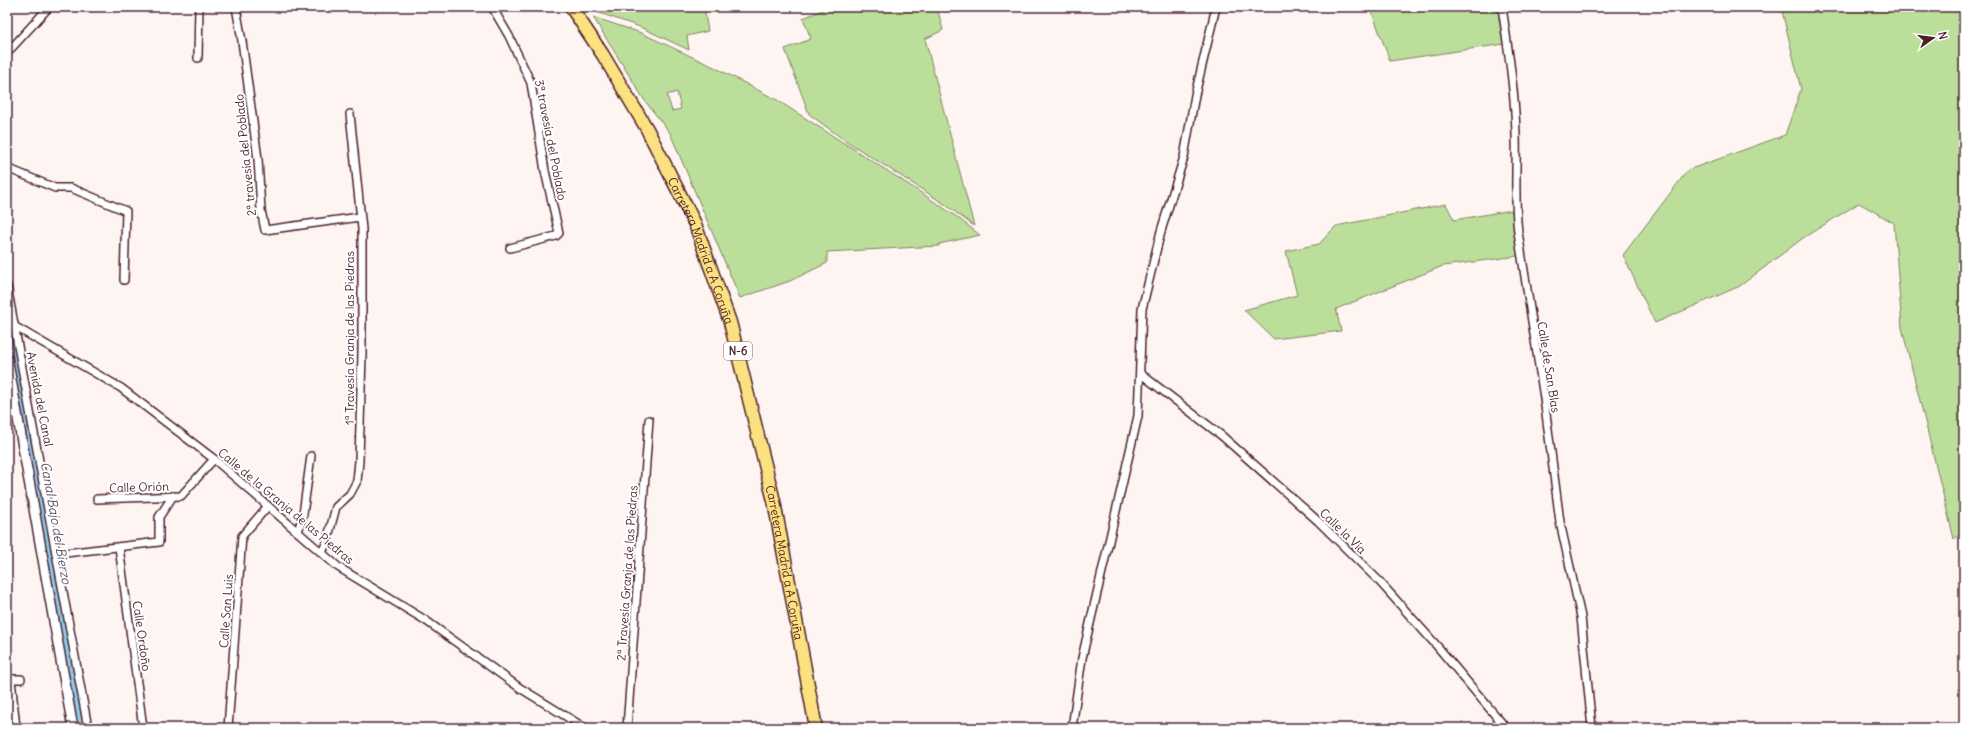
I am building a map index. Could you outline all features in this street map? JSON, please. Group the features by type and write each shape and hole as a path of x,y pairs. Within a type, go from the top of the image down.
{"highway":[{"name":"Carretera Madrid a A Coruña","path":"571,7 603,55 651,136 695,224 730,322 774,501 816,728"}],"street":[{"path":"7,52 49,7"},
{"path":"198,58 199,7"},
{"name":"2ª travesía del Poblado","path":"236,7 257,151 261,210 265,230 360,217"},
{"name":"3ª travesía del Poblado","path":"492,7 509,36 531,83 545,171 559,233 556,236 510,248"},
{"path":"1072,728 1082,658 1138,416 1141,374 1140,342 1142,309 1161,231 1184,157 1195,95 1216,7"},
{"name":"Calle de San Blas","path":"1502,7 1510,64 1516,134 1514,204 1544,398 1560,522 1582,624 1592,728"},
{"name":"1ª Travesía Granja de las Piedras","path":"322,552 327,540 336,507 350,494 358,477 362,353 362,229 350,114"},
{"path":"7,168 55,188 71,188 126,211 124,280"},
{"name":"Avenida del Canal","path":"7,286 88,728"},
{"name":"Calle de la Granja de las Piedras","path":"7,322 121,388 214,459 322,552 338,568 425,620 520,688 585,728"},
{"name":"Avenida del Canal","path":"7,357 73,728"},
{"name":"Calle la Vía","path":"1141,374 1222,436 1323,526 1379,581 1437,646 1506,728"},
{"name":"2ª Travesía Granja de las Piedras","path":"627,728 649,420"},
{"path":"298,532 303,514 311,456"},
{"name":"Calle Orión","path":"97,499 181,496 214,459"},
{"path":"57,554 159,542 159,517 173,496"},
{"name":"Calle San Luis","path":"228,728 242,536 268,506"},
{"name":"Calle Ordoño","path":"118,547 143,728"},
{"path":"16,728 9,679 21,679"}],"green space":[{"path":"586,7 704,7 708,31 687,36 689,50 640,27"},
{"path":"822,7 937,7 943,30 925,39 974,226 943,203 840,137 809,114 785,49 811,39 803,18 823,10"},
{"path":"1370,7 1500,7 1504,44 1390,61"},
{"path":"1781,7 1964,7 1964,531 1954,539 1902,328 1894,223 1859,203 1803,238 1740,286 1655,323 1623,255 1688,170 1785,135 1801,89"},
{"path":"593,17 641,33 714,67 777,100 917,190 957,217 980,235 939,244 939,246 827,252 827,263 790,281 740,298 670,133 645,101","holes":["677,92 681,109 672,111 667,95"]},
{"path":"1446,204 1454,220 1512,210 1518,256 1443,266 1336,309 1341,331 1274,339 1244,310 1297,295 1286,251 1319,244 1336,226"}],"waterway":[{"name":"Canal Bajo del Bierzo","path":"7,322 80,728"}]}
